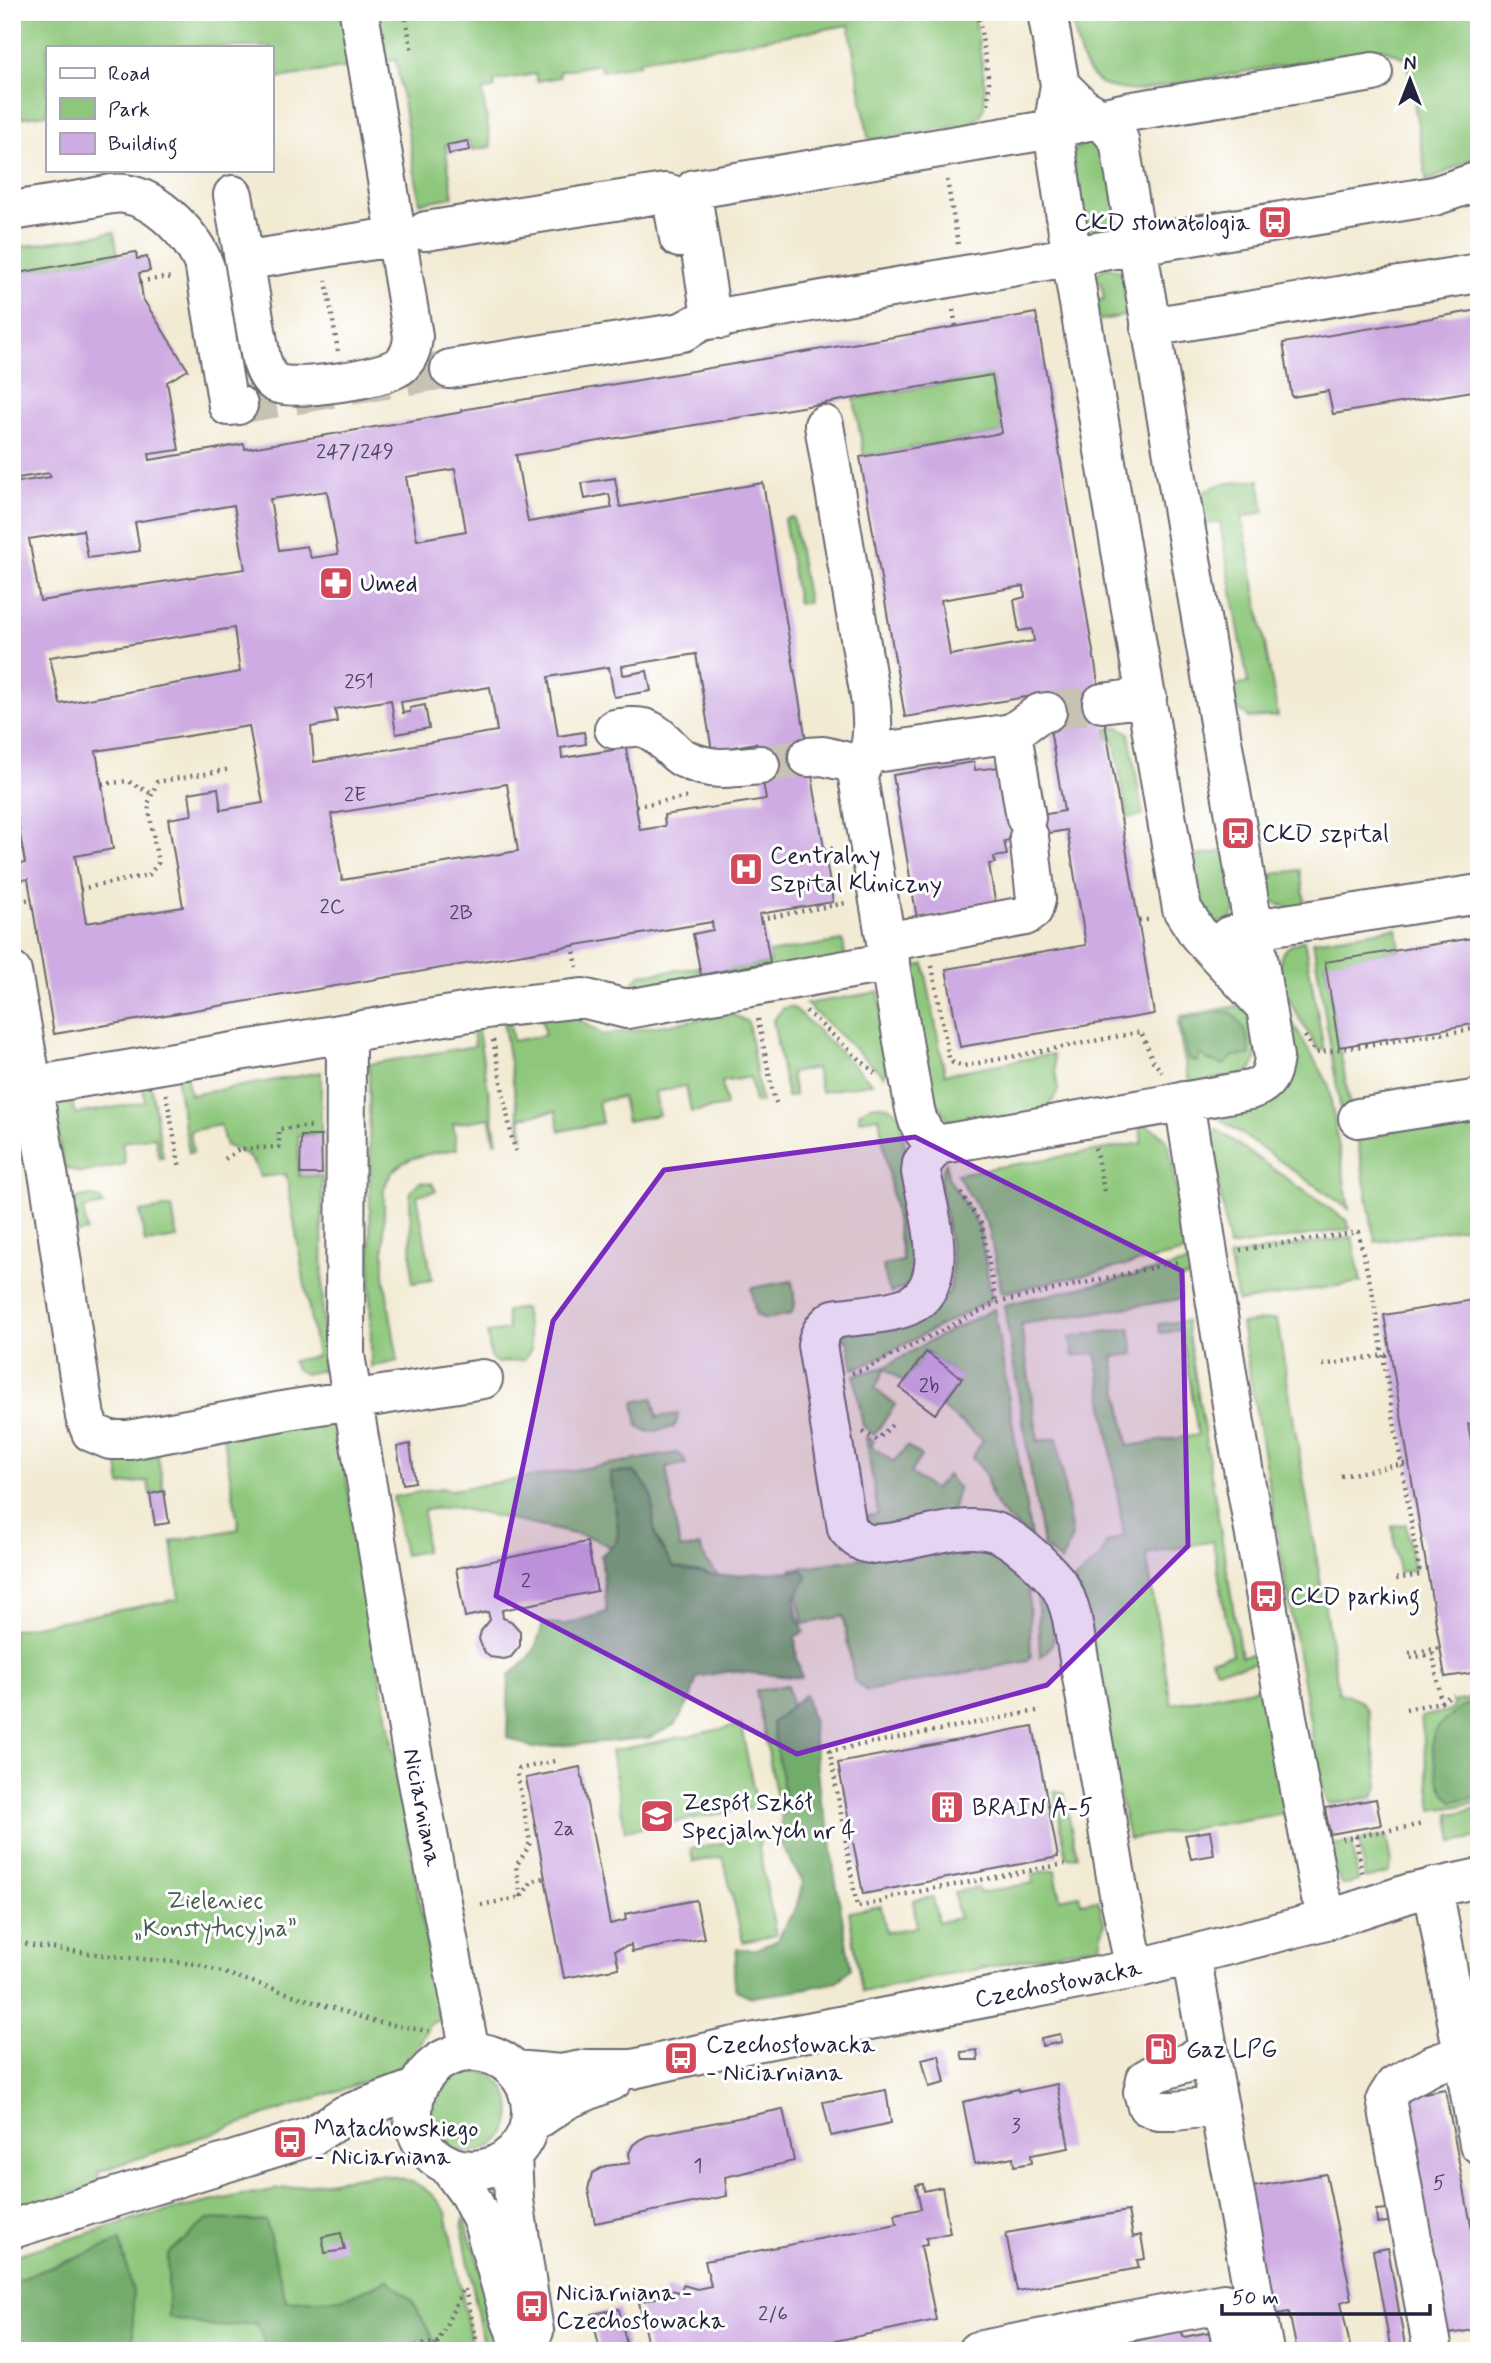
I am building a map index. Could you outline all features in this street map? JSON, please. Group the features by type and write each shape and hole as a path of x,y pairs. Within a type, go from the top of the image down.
{"street":[{"path":"233,195 261,359 266,372 275,383 304,387 384,374 400,367 411,353 413,336 359,12"},
{"path":"1047,12 1060,85 1082,107 1100,118 1119,141 1254,929 1274,1057 1272,1073 1264,1085 1250,1090 942,1144 922,1163 921,1172 933,1241 933,1277 920,1299 906,1307 834,1319 824,1326 817,1345 847,1528 857,1539 873,1544 971,1528 992,1531 1007,1537 1061,1584 1072,1618 1119,1894 1135,1969"},
{"path":"712,320 692,194 695,189 945,148 1018,127 1100,118 1373,72"},
{"path":"1018,127 1060,85"},
{"path":"1018,127 1072,256 1182,909 1199,935 1265,1006"},
{"path":"450,369 682,332 712,320 952,294 1072,256 1434,196 1479,181"},
{"path":"12,211 127,194 150,204 173,221 191,239 201,255 189,273 228,406 238,405"},
{"path":"426,231 670,194 673,198 690,308 694,316 712,320"},
{"path":"266,257 380,239"},
{"path":"1150,327 1479,273"},
{"path":"824,425 871,703 873,726 858,778 860,796 918,1125 924,1136 942,1144"},
{"path":"1102,703 1147,697"},
{"path":"808,757 864,759 1012,733 1040,713 1047,712"},
{"path":"614,729 639,725 650,729 681,757 704,767 721,769 760,765"},
{"path":"32,1086 488,1009 582,998 628,1009 752,987 1026,916 1033,910 1036,899 1028,827 1012,733"},
{"path":"1210,946 1234,934 1254,929 1479,894"},
{"path":"12,972 51,1190 85,1417 91,1432 110,1440 129,1440 484,1379"},
{"name":"Niciarniana","path":"345,1034 345,1355 410,1741 470,2052"},
{"path":"1359,1118 1479,1099"},
{"path":"1184,1101 1234,1418 1298,1779 1320,1894 1331,1919"},
{"name":"Czechosłowacka","path":"515,2070 561,2074 588,2069 633,2069 730,2047 1135,1969 1331,1919 1433,1887 1479,1878"},
{"path":"1433,1887 1465,1997 1463,2054 1479,2144"},
{"path":"1191,1956 1264,2351"},
{"path":"1207,2049 1190,2062 1158,2072 1146,2079 1143,2092 1147,2106 1159,2111 1219,2106"},
{"path":"523,2351 510,2318 484,2222 469,2194 447,2164 426,2148 418,2135 414,2120 413,2105 417,2088 428,2071 458,2054 470,2052 494,2057 515,2070 529,2096 531,2111 521,2139 513,2190 533,2312 536,2351"},
{"path":"1433,2351 1387,2099 1395,2085 1463,2054"},
{"name":"Czechosłowacka","path":"521,2139 566,2100 593,2090 633,2069"},
{"path":"12,2229 312,2136 345,2115 417,2088"},
{"path":"312,2136 393,2130 418,2135"},
{"path":"447,2164 464,2169 477,2169 502,2162 521,2139"},
{"path":"977,2351 1224,2303 1233,2351"}],"path":[{"path":"405,12 412,53"},
{"path":"978,12 990,95 1018,127"},
{"path":"945,148 958,248 946,256 956,327"},
{"path":"321,248 340,360"},
{"path":"140,281 189,273"},
{"path":"80,889 149,876 158,863 148,804 157,782 231,769"},
{"path":"102,784 128,781 152,794"},
{"path":"19,901 32,899"},
{"path":"760,919 846,903"},
{"path":"1139,921 1153,918"},
{"path":"573,945 578,975"},
{"path":"930,955 949,1058 953,1063 963,1066 1141,1032 1153,1061 1184,1101"},
{"path":"752,987 778,1107"},
{"path":"805,1009 880,1078"},
{"path":"1328,1052 1479,1028"},
{"path":"500,1082 516,1151"},
{"path":"170,1114 180,1168"},
{"path":"225,1159 239,1149 279,1147 279,1129 325,1126"},
{"path":"942,1144 951,1178 982,1225 996,1303"},
{"path":"1096,1151 1105,1195"},
{"path":"822,1378 866,1369 996,1303 1208,1255 1359,1232 1373,1297 1420,1575 1396,1579"},
{"path":"1323,1365 1391,1354"},
{"path":"1341,1476 1409,1463"},
{"path":"1440,1648 1409,1655 1433,1654 1441,1702"},
{"path":"1406,1709 1441,1702 1453,1694"},
{"path":"1037,1712 830,1751 857,1907 882,1902 890,1897 1065,1864"},
{"path":"521,1897 516,1866 530,1842 517,1774 519,1769 559,1760"},
{"path":"1335,1840 1423,1824"},
{"path":"1356,1836 1363,1883"},
{"path":"481,1905 521,1897 532,1881 545,1878"},
{"path":"12,1940 46,1948 197,1964 376,2022 433,2032"},
{"path":"430,2351 438,2342 464,2286"},
{"path":"388,2351 438,2342"}],"highlighted area":[{"path":"915,1137 1182,1271 1188,1546 1047,1685 797,1754 496,1596 553,1321 664,1170"}],"green space":[{"path":"12,12 974,12 985,85 981,115 967,125 872,140 868,137 849,25 640,60 640,64 601,71 600,64 559,71 560,77 537,81 535,74 494,81 495,88 482,91 491,147 472,150 469,141 445,145 453,197 420,203 396,60 273,79 273,46 46,46 46,114 12,119"},
{"path":"1071,12 1479,12 1479,155 1427,182 1407,59 1381,48 1135,91 1107,86 1090,74 1080,55"},
{"path":"1090,141 1105,147 1121,218 1115,233 1087,234 1071,156 1076,148"},
{"path":"114,232 118,255 12,274 12,248"},
{"path":"1109,267 1124,272 1136,314 1095,321 1092,302 1104,299 1101,282 1090,284 1101,270"},
{"path":"992,375 1002,433 864,456 854,399"},
{"path":"1259,480 1264,512 1242,517 1278,716 1249,718 1231,703 1226,688 1248,683 1220,522 1197,525 1196,507 1201,495 1215,486"},
{"path":"793,517 808,602 798,604 784,519"},
{"path":"1119,727 1129,733 1143,815 1128,818 1114,740 1108,739 1107,729"},
{"path":"1231,850 1239,902 1231,920 1212,924 1201,921 1186,858"},
{"path":"1300,870 1306,909 1275,903 1266,893 1258,876"},
{"path":"1397,928 1400,950 1325,963 1354,1129 1344,1130 1313,941"},
{"path":"1304,940 1324,1049 1319,1050 1290,1001 1280,972 1280,960 1285,950"},
{"path":"843,941 846,963 637,994 633,988 633,982 640,975 699,967 701,974 770,963 768,953"},
{"path":"924,964 945,1074 1053,1054 1058,1090 1055,1098 1043,1111 951,1129 951,1122 927,1091 910,975 918,966"},
{"path":"879,992 888,1069 884,1076 806,1004"},
{"path":"1238,1006 1251,1014 1257,1046 1253,1067 1248,1074 1194,1082 1188,1078 1178,1026 1180,1016"},
{"path":"788,1007 793,1007 872,1083 821,1092 816,1068 791,1073 795,1096 787,1097 773,1020"},
{"path":"1284,1008 1328,1083 1349,1209 1217,1117 1264,1105 1276,1098 1284,1088 1289,1076 1290,1049"},
{"path":"1231,1012 1243,1027 1249,1042 1250,1055 1234,1056 1224,1065 1208,1060 1201,1054 1197,1062 1188,1059 1180,1024 1184,1018"},
{"path":"541,1014 573,1016 603,1035 732,1014 748,1022 761,1102 755,1103 750,1077 722,1082 726,1106 691,1112 686,1086 655,1092 659,1115 627,1121 622,1097 598,1101 602,1123 560,1131 556,1111 521,1117 522,1137 503,1020 509,1019 513,1041 545,1035"},
{"path":"477,1025 497,1142 494,1142 490,1118 453,1124 457,1149 413,1158 395,1169 389,1177 384,1189 384,1276 398,1361 371,1367 369,1064 475,1046 472,1026"},
{"path":"321,1072 321,1134 298,1135 299,1176 322,1176 323,1370 305,1374 296,1369 292,1361 317,1356 286,1174 260,1177 248,1157 226,1146 220,1125 190,1131 193,1152 189,1153 176,1076 186,1074 190,1095"},
{"path":"150,1080 163,1157 159,1158 155,1137 122,1142 125,1164 81,1173 63,1167 54,1100 70,1094 75,1114 145,1102 142,1082"},
{"path":"869,1106 890,1107 900,1116 925,1263 922,1280 891,1293 886,1284 883,1265 903,1261 879,1117 859,1120 859,1113"},
{"path":"1479,1114 1479,1225 1375,1242 1357,1138 1367,1132"},
{"path":"1139,1123 1160,1134 1169,1145 1186,1252 1002,1293 988,1225 957,1174 1142,1143"},
{"path":"1216,1129 1347,1221 1350,1229 1229,1247 1211,1136"},
{"path":"946,1161 948,1177 979,1226 992,1299 853,1369 848,1340 827,1343 830,1336 933,1309 950,1291 952,1259 940,1179"},
{"path":"420,1182 432,1183 436,1191 417,1195 432,1280 412,1283 410,1196 412,1189"},
{"path":"92,1196 100,1199 103,1205 83,1209 87,1231 68,1235 67,1209 79,1198"},
{"path":"172,1207 177,1238 145,1243 140,1212"},
{"path":"1352,1237 1361,1282 1238,1302 1229,1256"},
{"path":"1193,1262 1195,1275 1179,1279 1181,1299 1021,1324 1038,1441 1057,1438 1072,1537 1061,1562 1043,1546 1004,1305"},
{"path":"792,1281 795,1304 791,1314 766,1319 756,1315 751,1288"},
{"path":"524,1308 531,1349 524,1360 497,1363 491,1358 487,1333 508,1330 506,1311"},
{"path":"994,1309 1031,1538 998,1508 986,1475 972,1458 983,1440 941,1407 961,1378 927,1352 904,1383 885,1368 875,1389 895,1405 874,1435 863,1426 854,1375 885,1367"},
{"path":"1277,1320 1339,1693 1359,1700 1368,1712 1379,1785 1373,1797 1328,1804 1320,1780 1241,1324"},
{"path":"1186,1321 1241,1656 1262,1653 1259,1663 1216,1670 1211,1659 1232,1655 1213,1541 1146,1554 1171,1704 1264,1687 1299,1811 1129,1839 1073,1581 1102,1556 1106,1543 1124,1536 1096,1353 1073,1356 1070,1337 1130,1328 1134,1354 1113,1357 1128,1446 1198,1435 1182,1330 1160,1333 1159,1324"},
{"path":"653,1398 657,1417 678,1414 674,1427 649,1432 638,1426 634,1402"},
{"name":"Zieleniec „Konstytucyjna”","path":"314,1421 337,1427 440,2020 429,2024 414,2052 390,2073 98,2172 100,2185 12,2212 12,1630 179,1599 172,1541 239,1529 223,1435"},
{"path":"866,1437 874,1441 871,1446 894,1462 907,1446 921,1456 910,1473 934,1490 947,1475 958,1488 953,1508 947,1514 875,1530 858,1518 878,1514"},
{"path":"156,1446 164,1491 150,1494 148,1481 121,1485 116,1453"},
{"path":"677,1453 684,1458 686,1464 666,1467 680,1549 700,1546 707,1563 720,1576 709,1597 593,1538 453,1507 424,1510 425,1551 404,1555 393,1497"},
{"path":"634,1472 651,1495 656,1537 673,1567 720,1576 803,1570 807,1577 795,1599 797,1615 804,1632 795,1637 802,1678 730,1671 697,1677 690,1700 676,1724 649,1738 533,1748 507,1737 509,1675 532,1653 543,1623 565,1624 607,1612 601,1556 617,1541 618,1527 610,1473"},
{"path":"1406,1524 1414,1570 1399,1572 1392,1526"},
{"path":"954,1543 985,1546 1028,1573 1031,1657 1028,1661 866,1691 854,1680 843,1616 803,1624 792,1569"},
{"path":"1037,1583 1051,1611 1055,1631 1048,1650 1040,1657"},
{"path":"787,1685 810,1797 778,1803 756,1691"},
{"path":"805,1694 812,1720 820,1799 830,1830 834,1871 851,1968 837,1982 751,1997 736,1990 733,1977 737,1949 756,1949 778,1940 796,1908 803,1882 779,1841 784,1791 772,1723"},
{"path":"1479,1697 1479,1803 1432,1810 1421,1717 1452,1710 1453,1702"},
{"path":"1479,1702 1479,1797 1452,1801 1439,1782 1432,1738 1437,1728 1457,1710"},
{"path":"741,1725 757,1807 625,1831 611,1751"},
{"path":"1054,1791 1064,1794 1077,1856 1067,1858"},
{"path":"1479,1809 1479,1837 1453,1842 1449,1814"},
{"path":"742,1828 754,1831 760,1838 759,1849 776,1935 743,1942 723,1857 693,1862 691,1849 731,1841 736,1830"},
{"path":"1386,1836 1391,1862 1389,1873 1365,1879 1359,1840"},
{"path":"1352,1842 1358,1881 1343,1885 1334,1871 1330,1845"},
{"path":"1055,1870 1060,1899 1079,1895 1081,1903 1098,1900 1104,1922 1100,1945 862,1992 849,1912 881,1906 886,1932 917,1927 913,1900 933,1897 938,1922 959,1918 954,1892 977,1888 980,1893 1033,1883 1032,1874"},
{"path":"470,2070 486,2073 499,2082 508,2095 511,2111 508,2127 499,2140 486,2149 470,2152 454,2149 441,2140 432,2127 429,2111 432,2095 441,2082 454,2073"},
{"path":"372,2175 395,2177 414,2183 431,2194 446,2212 473,2351 12,2351 12,2256 154,2214 242,2195"},
{"path":"208,2219 266,2221 286,2301 342,2299 388,2280 412,2301 440,2351 267,2351 257,2323 214,2327 168,2317 168,2254"},
{"path":"464,2219 509,2351 484,2351 462,2225"},
{"path":"120,2241 133,2291 133,2351 12,2351 12,2282"}],"building":[{"path":"468,141 470,150 449,154 447,145"},
{"path":"136,252 137,259 147,257 150,271 139,273 143,299 188,370 167,382 179,450 149,454 150,460 244,444 245,449 1036,313 1154,1014 960,1047 946,969 1086,945 1067,830 1004,841 1007,855 994,857 995,863 989,864 996,907 917,919 893,775 974,762 975,770 999,767 1008,821 1064,811 1044,694 905,717 860,457 1002,433 992,375 516,455 528,522 612,508 609,494 585,499 582,483 615,478 620,507 763,483 833,902 759,914 761,923 763,922 770,962 701,975 693,934 713,930 712,922 54,1034 28,879 12,881 12,865 25,863 16,811 12,812 12,483 51,477 49,473 17,478 12,447 12,274","holes":["455,469 466,531 417,540 406,477","327,491 338,554 311,558 307,546 279,550 270,499","234,505 245,569 40,601 29,539 83,530 88,558 140,551 135,522","1024,586 1025,597 1014,600 1019,631 1032,629 1034,641 950,655 941,600","234,628 240,672 60,704 50,657","696,654 712,751 756,743 766,799 664,815 665,826 640,830 626,748 562,758 561,748 586,744 584,732 558,736 548,677 609,667 614,697 651,691 647,671 623,675 622,666","490,687 497,731 314,762 311,727 337,722 335,709 391,700 396,734 429,728 425,705 410,708 410,712 403,713 401,702","249,726 263,803 221,810 218,788 189,793 192,815 168,819 183,907 86,923 75,856 113,849 96,751","507,784 518,851 342,880 331,814"]},
{"path":"1479,310 1479,390 1333,414 1328,391 1292,397 1283,343"},
{"path":"1479,937 1479,1023 1339,1047 1325,962"},
{"path":"301,1136 321,1136 322,1174 300,1174"},
{"path":"1479,1299 1479,1423 1468,1424 1479,1486 1479,1672 1445,1677 1384,1315"},
{"path":"926,1352 962,1378 935,1414 900,1388"},
{"path":"410,1444 415,1482 403,1484 397,1447"},
{"path":"164,1491 169,1523 155,1525 150,1494"},
{"path":"587,1542 597,1591 502,1610 503,1618 511,1621 520,1631 520,1646 511,1657 504,1659 490,1657 484,1652 479,1639 481,1631 490,1620 488,1612 465,1617 456,1568"},
{"name":"BRAIN A-5","path":"1033,1726 1058,1857 863,1894 838,1763"},
{"path":"580,1767 610,1924 626,1920 625,1914 696,1900 704,1938 632,1952 631,1945 615,1950 619,1968 564,1978 526,1778"},
{"path":"1376,1799 1381,1825 1330,1834 1325,1808"},
{"path":"1210,1831 1214,1855 1191,1859 1185,1835"},
{"path":"1060,2034 1062,2042 1042,2046 1041,2038"},
{"path":"977,2050 978,2060 963,2060 961,2052"},
{"path":"939,2055 945,2083 929,2087 922,2059"},
{"path":"1057,2084 1069,2148 1031,2155 1032,2163 1014,2166 1013,2157 975,2164 963,2102 1018,2089 1019,2092"},
{"path":"1445,2089 1479,2267 1479,2329 1444,2335 1399,2098"},
{"path":"886,2090 891,2123 831,2136 823,2102"},
{"path":"783,2109 794,2161 725,2177 727,2196 595,2223 588,2189 592,2173 605,2166 630,2163 629,2153 639,2140 647,2136"},
{"path":"1326,2174 1352,2299 1341,2302 1351,2351 1297,2351 1289,2312 1266,2316 1241,2189"},
{"path":"923,2184 924,2191 942,2187 950,2233 926,2238 927,2245 921,2246 936,2320 787,2351 649,2351 639,2302 664,2296 666,2288 681,2293 683,2285 697,2289 711,2286 705,2261 897,2224 895,2214 921,2209 916,2185"},
{"path":"1387,2209 1388,2222 1377,2223 1376,2210"},
{"path":"1128,2211 1133,2237 1141,2235 1145,2259 1137,2260 1139,2268 1017,2291 1006,2233"},
{"path":"341,2233 345,2250 325,2253 322,2237"},
{"path":"1388,2248 1406,2351 1391,2351 1373,2251"},
{"path":"619,2309 628,2351 600,2351 592,2314"},
{"path":"1181,2331 1184,2337 1209,2332 1213,2351 1089,2351"}],"tunnel":[{"path":"238,405 450,369"},
{"path":"1047,712 1102,703"},
{"path":"760,765 808,757"}],"place":[{"name":"CKD stomatologia","path":"1275,222"},
{"name":"Umed","path":"336,583"},
{"name":"CKD szpital","path":"1238,833"},
{"name":"Centralny Szpital Kliniczny","path":"746,869"},
{"name":"CKD parking","path":"1266,1596"},
{"name":"BRAIN A-5","path":"947,1807"},
{"name":"Zespół Szkół Specjalnych nr 4","path":"657,1816"},
{"name":"Gaz LPG","path":"1161,2049"},
{"name":"Czechosłowacka - Niciarniana","path":"681,2058"},
{"name":"Małachowskiego - Niciarniana","path":"290,2142"},
{"name":"Niciarniana - Czechosłowacka","path":"532,2306"}]}
